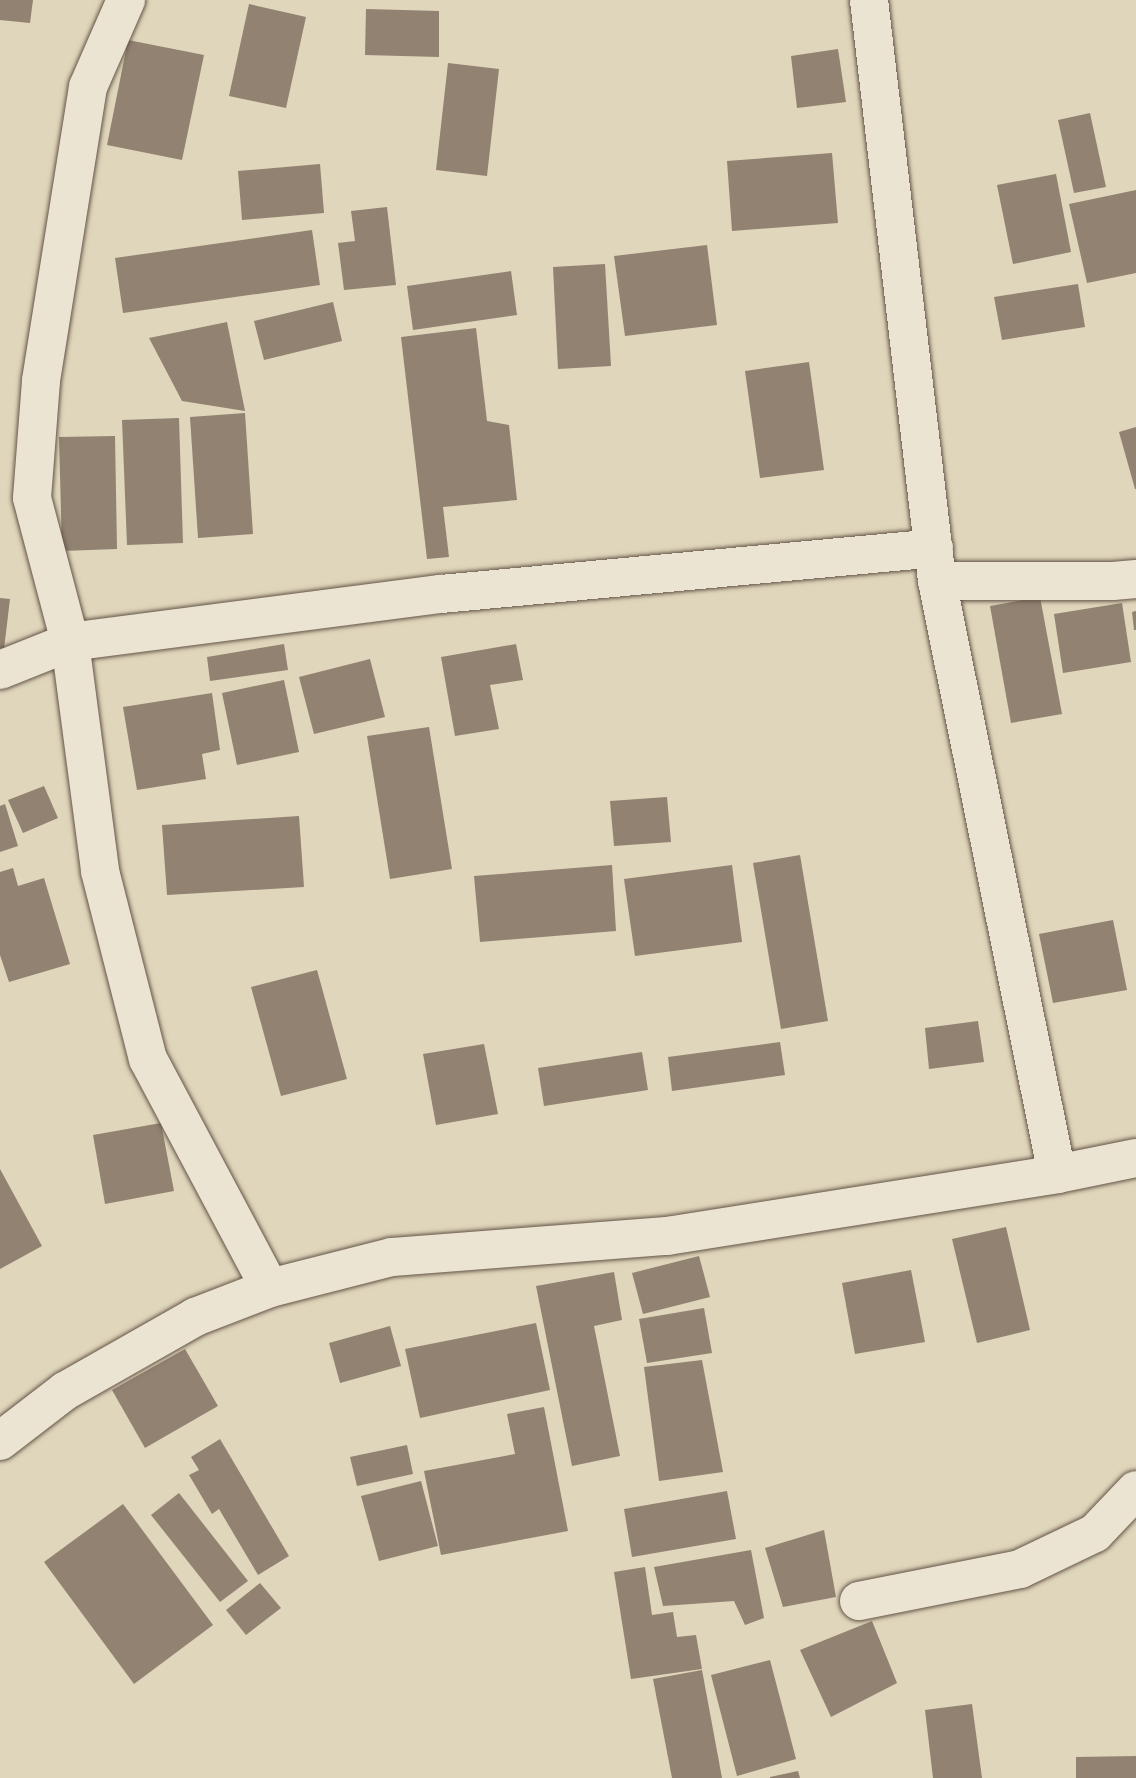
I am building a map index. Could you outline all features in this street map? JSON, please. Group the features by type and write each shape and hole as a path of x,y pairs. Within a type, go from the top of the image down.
{"street":[{"path":"126,0 88,87 41,381 32,498 70,642 100,871 148,1059 270,1288"},
{"path":"872,0 935,565 1057,1174"},
{"path":"0,670 70,642 441,594 935,565 1113,582 1136,579"},
{"path":"0,1441 65,1391 195,1317 270,1288 392,1256 667,1236 1057,1174 1136,1158"},
{"path":"859,1601 1020,1569 1095,1533 1136,1490"}],"building":[{"path":"0,0 33,0 30,23 0,20"},
{"path":"249,4 306,17 286,108 229,96"},
{"path":"366,9 439,11 439,57 365,55"},
{"path":"128,40 204,55 182,160 107,145"},
{"path":"838,49 846,102 797,108 791,56"},
{"path":"448,63 499,69 487,176 436,170"},
{"path":"1090,113 1106,187 1074,193 1058,120"},
{"path":"832,153 838,223 732,231 727,161"},
{"path":"320,164 324,213 242,220 238,171"},
{"path":"1056,174 1071,252 1013,264 997,185"},
{"path":"1136,190 1136,273 1087,283 1069,204"},
{"path":"387,207 396,285 344,290 338,243 355,241 351,211"},
{"path":"312,230 320,285 123,313 115,258"},
{"path":"707,245 717,325 625,336 614,256"},
{"path":"605,264 611,366 558,369 553,267"},
{"path":"511,271 517,315 413,330 407,286"},
{"path":"1078,284 1085,327 1002,340 994,297"},
{"path":"333,302 342,341 264,360 254,321"},
{"path":"227,322 245,411 182,401 149,338"},
{"path":"476,328 487,421 509,425 517,500 443,507 449,557 427,559 401,337"},
{"path":"809,362 824,470 760,478 745,371"},
{"path":"245,413 253,534 198,538 190,417"},
{"path":"179,418 183,543 127,545 122,420"},
{"path":"1136,427 1136,489 1135,489 1119,432"},
{"path":"115,436 117,549 62,551 59,437"},
{"path":"1040,597 1062,714 1011,723 990,606"},
{"path":"0,598 10,599 4,649 0,648"},
{"path":"1122,603 1131,662 1063,673 1054,614"},
{"path":"1136,611 1136,630 1134,630 1132,612"},
{"path":"284,644 288,670 210,681 207,657"},
{"path":"516,644 523,680 490,685 499,729 455,736 441,657"},
{"path":"370,659 385,717 314,734 299,677"},
{"path":"284,680 299,752 237,765 222,693"},
{"path":"212,693 220,750 202,754 206,779 137,790 123,707"},
{"path":"429,727 452,869 390,879 367,736"},
{"path":"44,786 58,818 23,833 8,800"},
{"path":"667,797 671,842 614,846 610,801"},
{"path":"5,804 18,846 0,852 0,806"},
{"path":"299,816 304,887 167,895 162,825"},
{"path":"800,855 828,1021 781,1029 753,863"},
{"path":"612,865 616,931 480,942 474,876"},
{"path":"732,865 742,942 635,956 624,879"},
{"path":"13,868 18,886 44,878 70,964 9,982 0,955 0,872"},
{"path":"1113,920 1127,990 1053,1003 1039,934"},
{"path":"317,970 347,1079 281,1096 251,987"},
{"path":"978,1021 984,1062 929,1069 925,1028"},
{"path":"780,1042 785,1075 672,1091 668,1057"},
{"path":"484,1044 498,1114 436,1125 423,1054"},
{"path":"642,1052 648,1090 544,1106 538,1068"},
{"path":"161,1123 174,1191 105,1204 93,1135"},
{"path":"0,1169 42,1246 0,1269"},
{"path":"1006,1227 1030,1330 977,1343 952,1239"},
{"path":"699,1256 710,1297 643,1314 632,1273"},
{"path":"911,1270 925,1342 855,1354 842,1283"},
{"path":"614,1272 622,1320 594,1326 620,1456 572,1466 536,1286"},
{"path":"704,1308 712,1353 647,1363 639,1319"},
{"path":"536,1323 550,1390 420,1418 405,1349"},
{"path":"390,1326 401,1366 340,1383 329,1343"},
{"path":"185,1349 218,1406 145,1448 112,1390"},
{"path":"702,1360 723,1472 659,1481 644,1367"},
{"path":"544,1407 568,1531 441,1555 424,1471 515,1454 507,1414"},
{"path":"220,1439 289,1556 258,1575 219,1509 212,1514 189,1475 199,1470 191,1457"},
{"path":"407,1445 413,1474 357,1486 350,1457"},
{"path":"421,1481 438,1546 379,1561 361,1496"},
{"path":"727,1491 736,1539 632,1557 624,1509"},
{"path":"179,1493 248,1581 220,1602 151,1515"},
{"path":"123,1504 213,1625 134,1684 44,1562"},
{"path":"824,1530 836,1597 783,1607 765,1548"},
{"path":"751,1550 764,1618 745,1625 734,1601 663,1606 654,1567"},
{"path":"645,1567 652,1615 673,1612 677,1637 696,1635 702,1669 631,1679 614,1572"},
{"path":"260,1583 281,1608 246,1635 226,1610"},
{"path":"872,1621 897,1683 831,1717 800,1650"},
{"path":"770,1660 796,1759 737,1776 711,1675"},
{"path":"702,1670 722,1778 672,1778 653,1679"},
{"path":"972,1704 982,1778 933,1778 925,1710"},
{"path":"1136,1756 1136,1778 1076,1778 1076,1757"},
{"path":"798,1771 800,1778 770,1778 770,1777"}]}
